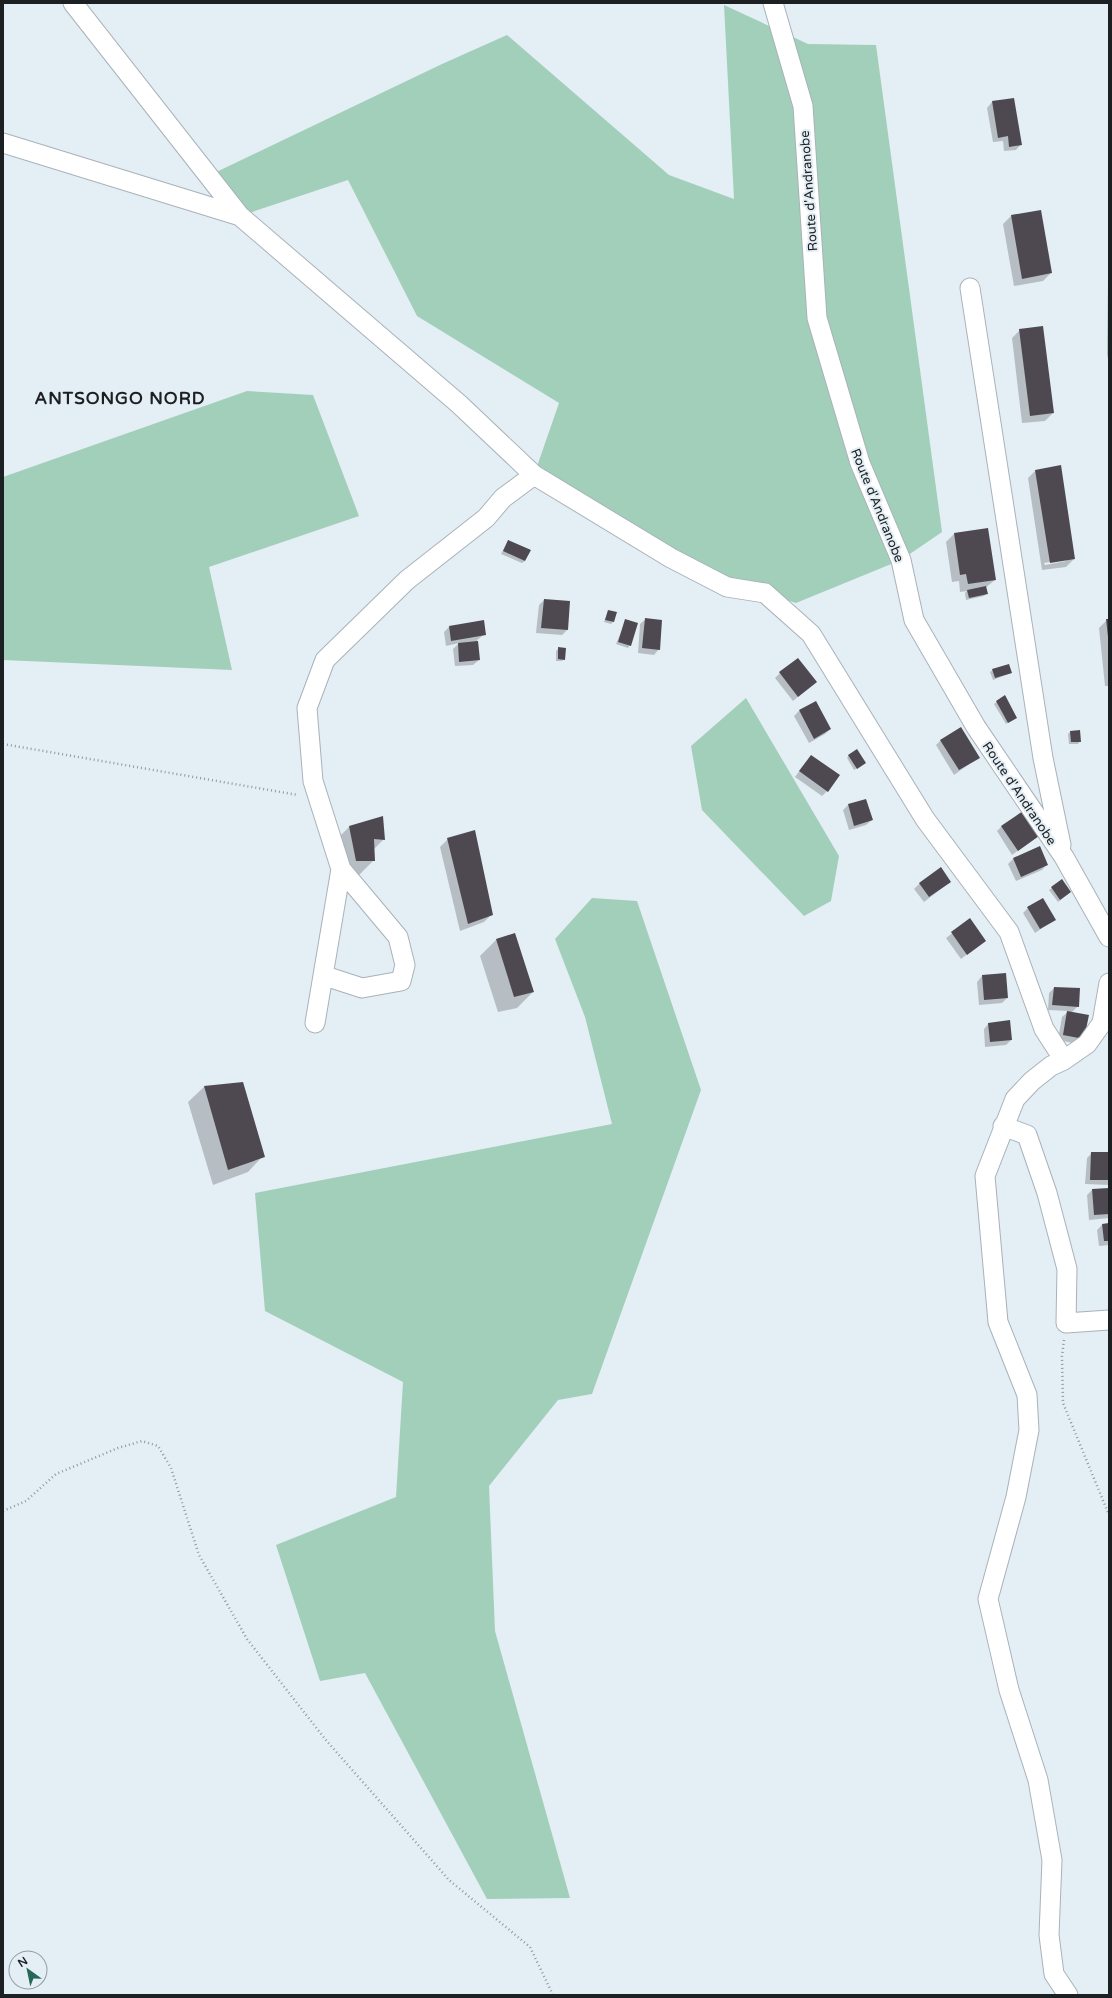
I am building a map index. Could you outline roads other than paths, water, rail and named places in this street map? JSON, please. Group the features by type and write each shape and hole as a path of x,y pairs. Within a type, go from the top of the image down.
{"street":[{"name":"Route d'Andranobe","path":"772,3 803,106 817,318 860,463 902,560 914,620 976,727 1064,857 1109,937"},
{"path":"81,6 240,216 459,404 534,475 671,558 713,580 728,587 765,593 811,634 925,819 1009,932 1044,1029 1064,1060"},
{"path":"3,143 240,216"},
{"path":"970,288 1043,758 1054,820 1064,857"},
{"path":"324,976 362,988 401,981 405,965 398,937 341,869 313,781 307,708 325,660 407,580 486,518 503,498 534,475"},
{"path":"315,1023 341,869"},
{"path":"1068,1995 1054,1974 1049,1935 1052,1860 1038,1780 1009,1690 988,1599 1016,1497 1030,1430 1027,1395 998,1322 985,1176 1015,1099 1032,1081 1051,1066 1064,1060 1087,1044 1102,1023 1109,983"},
{"path":"1004,1126 1027,1135 1047,1193 1066,1268 1066,1323 1109,1320"}],"district":[{"name":"ANTSONGO NORD","path":"120,398"}]}
